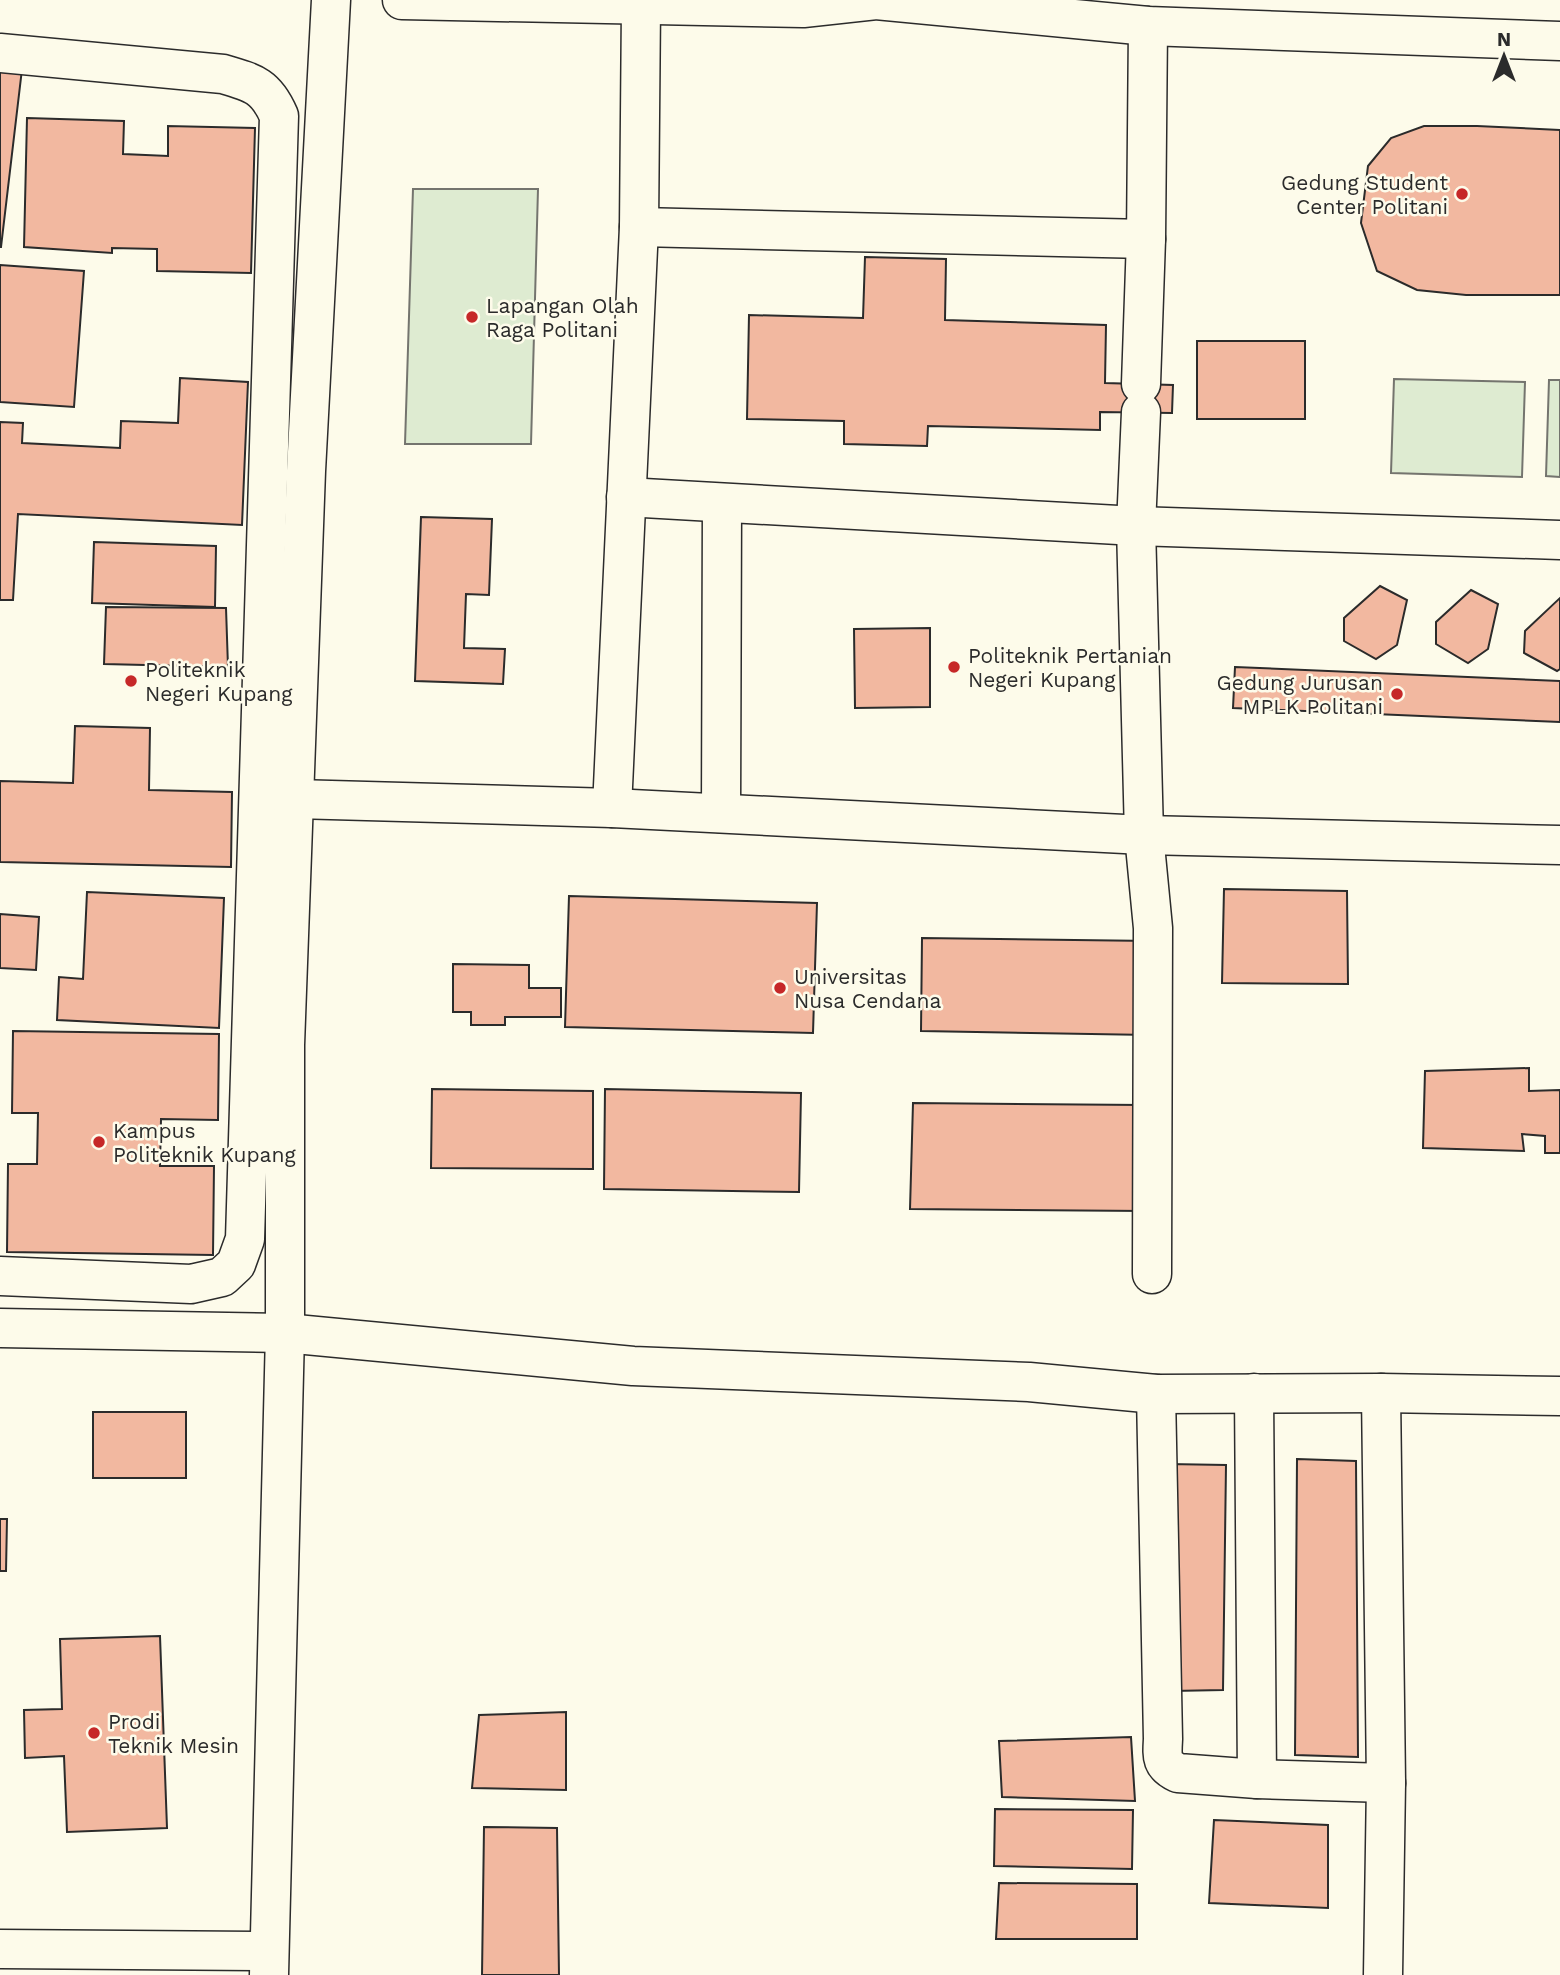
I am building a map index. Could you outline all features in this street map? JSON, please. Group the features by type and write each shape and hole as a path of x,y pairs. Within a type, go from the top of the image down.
{"street":[{"path":"0,1949 269,1963 285,1333 285,1045 306,471 331,0"},
{"path":"402,0 803,8 876,0 1148,26 1560,41"},
{"path":"612,808 639,227 640,5"},
{"path":"1148,26 1146,239 1136,526 1144,835 1153,928 1152,1274"},
{"path":"0,52 223,74 249,82 271,97 279,117 245,1239 236,1264 222,1278 191,1284 0,1276"},
{"path":"639,227 1146,239"},
{"path":"626,497 1136,526 1560,540"},
{"path":"721,813 722,503"},
{"path":"295,799 612,808 1144,835 1560,845"},
{"path":"0,1328 285,1333 633,1366 1030,1382 1156,1394 1381,1393 1560,1396"},
{"path":"1254,1393 1257,1779"},
{"path":"1381,1393 1386,1783 1383,1975"},
{"path":"1156,1394 1162,1756 1168,1768 1178,1773 1257,1779 1386,1783"}],"green space":[{"name":"Lapangan Olah Raga Politani","path":"413,189 538,189 531,444 405,444"},
{"path":"1394,379 1525,382 1522,477 1391,473"},
{"path":"1549,380 1560,380 1560,477 1546,476"}],"building":[{"path":"0,68 22,69 1,247 0,247"},
{"path":"27,118 124,121 123,154 168,156 168,126 255,128 251,273 157,271 157,249 112,248 112,253 24,247"},
{"name":"Gedung Student Center Politani","path":"1424,126 1560,130 1560,295 1466,295 1417,290 1377,271 1361,223 1368,166 1391,138"},
{"path":"865,257 946,259 945,320 1106,325 1105,383 1173,385 1172,413 1100,412 1100,430 928,426 927,446 844,444 844,421 747,419 749,315 863,318"},
{"path":"0,265 84,271 74,407 0,402"},
{"path":"1197,341 1305,341 1305,419 1197,419"},
{"path":"180,378 248,382 242,525 18,514 13,600 0,600 0,422 23,423 22,443 120,448 121,421 178,423"},
{"path":"421,517 492,519 489,595 466,594 464,648 505,649 503,684 415,681"},
{"path":"94,542 216,546 215,607 92,603"},
{"path":"1380,586 1407,600 1397,645 1376,659 1344,641 1344,618"},
{"path":"1471,590 1498,604 1488,649 1468,663 1436,644 1436,622"},
{"path":"1560,598 1560,669 1557,671 1524,653 1525,631"},
{"path":"106,607 226,608 228,667 104,664"},
{"path":"930,628 930,707 855,708 854,629"},
{"name":"Gedung Jurusan MPLK Politani","path":"1235,667 1560,681 1560,722 1233,708"},
{"path":"75,726 150,728 149,790 232,792 231,867 0,862 0,781 73,783"},
{"path":"1224,889 1347,891 1348,984 1222,983"},
{"path":"87,892 224,898 219,1028 57,1020 59,977 83,979"},
{"path":"569,896 817,903 813,1033 565,1027"},
{"path":"0,914 39,917 36,970 0,968"},
{"path":"922,938 1152,941 1150,1035 921,1031"},
{"path":"453,964 529,965 529,988 561,988 561,1017 505,1017 505,1025 471,1025 471,1012 453,1012"},
{"name":"Kampus Politeknik Kupang","path":"13,1031 219,1034 218,1120 161,1119 160,1166 214,1166 213,1255 7,1252 8,1164 37,1164 38,1113 12,1113"},
{"path":"1529,1068 1529,1091 1560,1090 1560,1153 1545,1153 1545,1136 1522,1134 1524,1151 1423,1148 1425,1071"},
{"path":"432,1089 593,1091 593,1169 431,1168"},
{"path":"605,1089 801,1093 799,1192 604,1189"},
{"path":"913,1103 1143,1105 1145,1211 910,1209"},
{"path":"93,1412 186,1412 186,1478 93,1478"},
{"path":"1297,1459 1356,1461 1358,1757 1295,1755"},
{"path":"1168,1464 1226,1465 1223,1690 1172,1691"},
{"path":"0,1519 7,1519 6,1571 0,1571"},
{"name":"Prodi Teknik Mesin","path":"160,1636 167,1828 67,1832 64,1756 25,1758 24,1710 62,1709 60,1639"},
{"path":"566,1712 566,1790 472,1788 479,1715"},
{"path":"1131,1737 1135,1801 1002,1797 999,1741"},
{"path":"995,1809 1133,1810 1132,1869 994,1866"},
{"path":"1214,1820 1328,1825 1328,1908 1209,1903"},
{"path":"484,1827 557,1828 559,1975 482,1975"},
{"path":"999,1883 1137,1884 1137,1939 996,1939"}],"place":[{"name":"Gedung Student Center Politani","path":"1462,194"},
{"name":"Lapangan Olah Raga Politani","path":"472,317"},
{"name":"Politeknik Pertanian Negeri Kupang","path":"954,667"},
{"name":"Politeknik Negeri Kupang","path":"131,681"},
{"name":"Gedung Jurusan MPLK Politani","path":"1397,694"},
{"name":"Universitas Nusa Cendana","path":"780,988"},
{"name":"Kampus Politeknik Kupang","path":"99,1142"},
{"name":"Prodi Teknik Mesin","path":"94,1733"}]}
